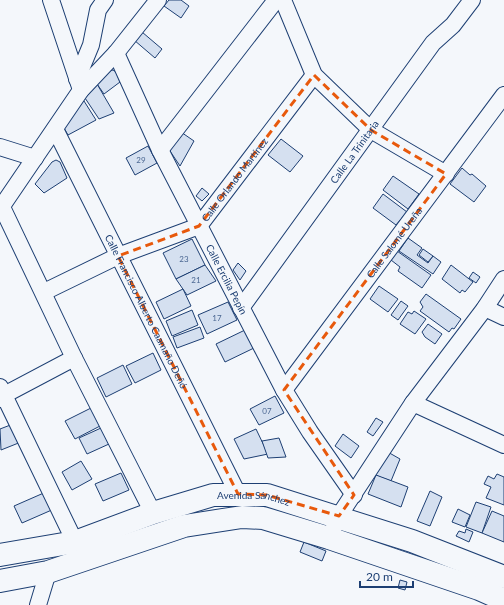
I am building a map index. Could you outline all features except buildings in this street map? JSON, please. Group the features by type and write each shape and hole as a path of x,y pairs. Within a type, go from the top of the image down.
{"street":[{"path":"51,0 79,84"},
{"path":"105,0 98,10 91,45 79,84 55,129 1,208 44,292 74,358 153,513"},
{"path":"79,84 116,54 158,0"},
{"path":"160,150 276,0"},
{"path":"283,0 314,75 371,130 446,174"},
{"name":"Calle La Trinitaria","path":"241,308 433,43 453,25 472,0"},
{"name":"Calle Ercilia Pepín","path":"116,54 160,150 284,390 310,432 354,494"},
{"name":"Calle Orlando Martínez","path":"44,292 118,256 199,226 314,75"},
{"name":"Calle Salomé Ureña","path":"284,390 504,95"},
{"name":"Calle Francisco Alberto Caamaño Deñó","path":"55,129 238,494"},
{"path":"0,147 35,158"},
{"path":"329,538 339,516 413,403 485,308 504,279"},
{"path":"485,308 504,317"},
{"path":"74,358 1,394 75,542"},
{"path":"413,403 504,445"},
{"name":"Avenida Sánchez","path":"0,555 75,542 153,513 213,495 267,494 339,516 412,541 504,577"},
{"name":"Avenida Sánchez","path":"0,581 48,572 184,526 210,520 242,517 263,518 329,538 479,589 504,600"},
{"path":"38,605 48,572"}],"highlighted area":[{"path":"314,75 371,130 446,174 284,390 354,495 339,516 267,495 238,494 118,256 199,226"}]}
